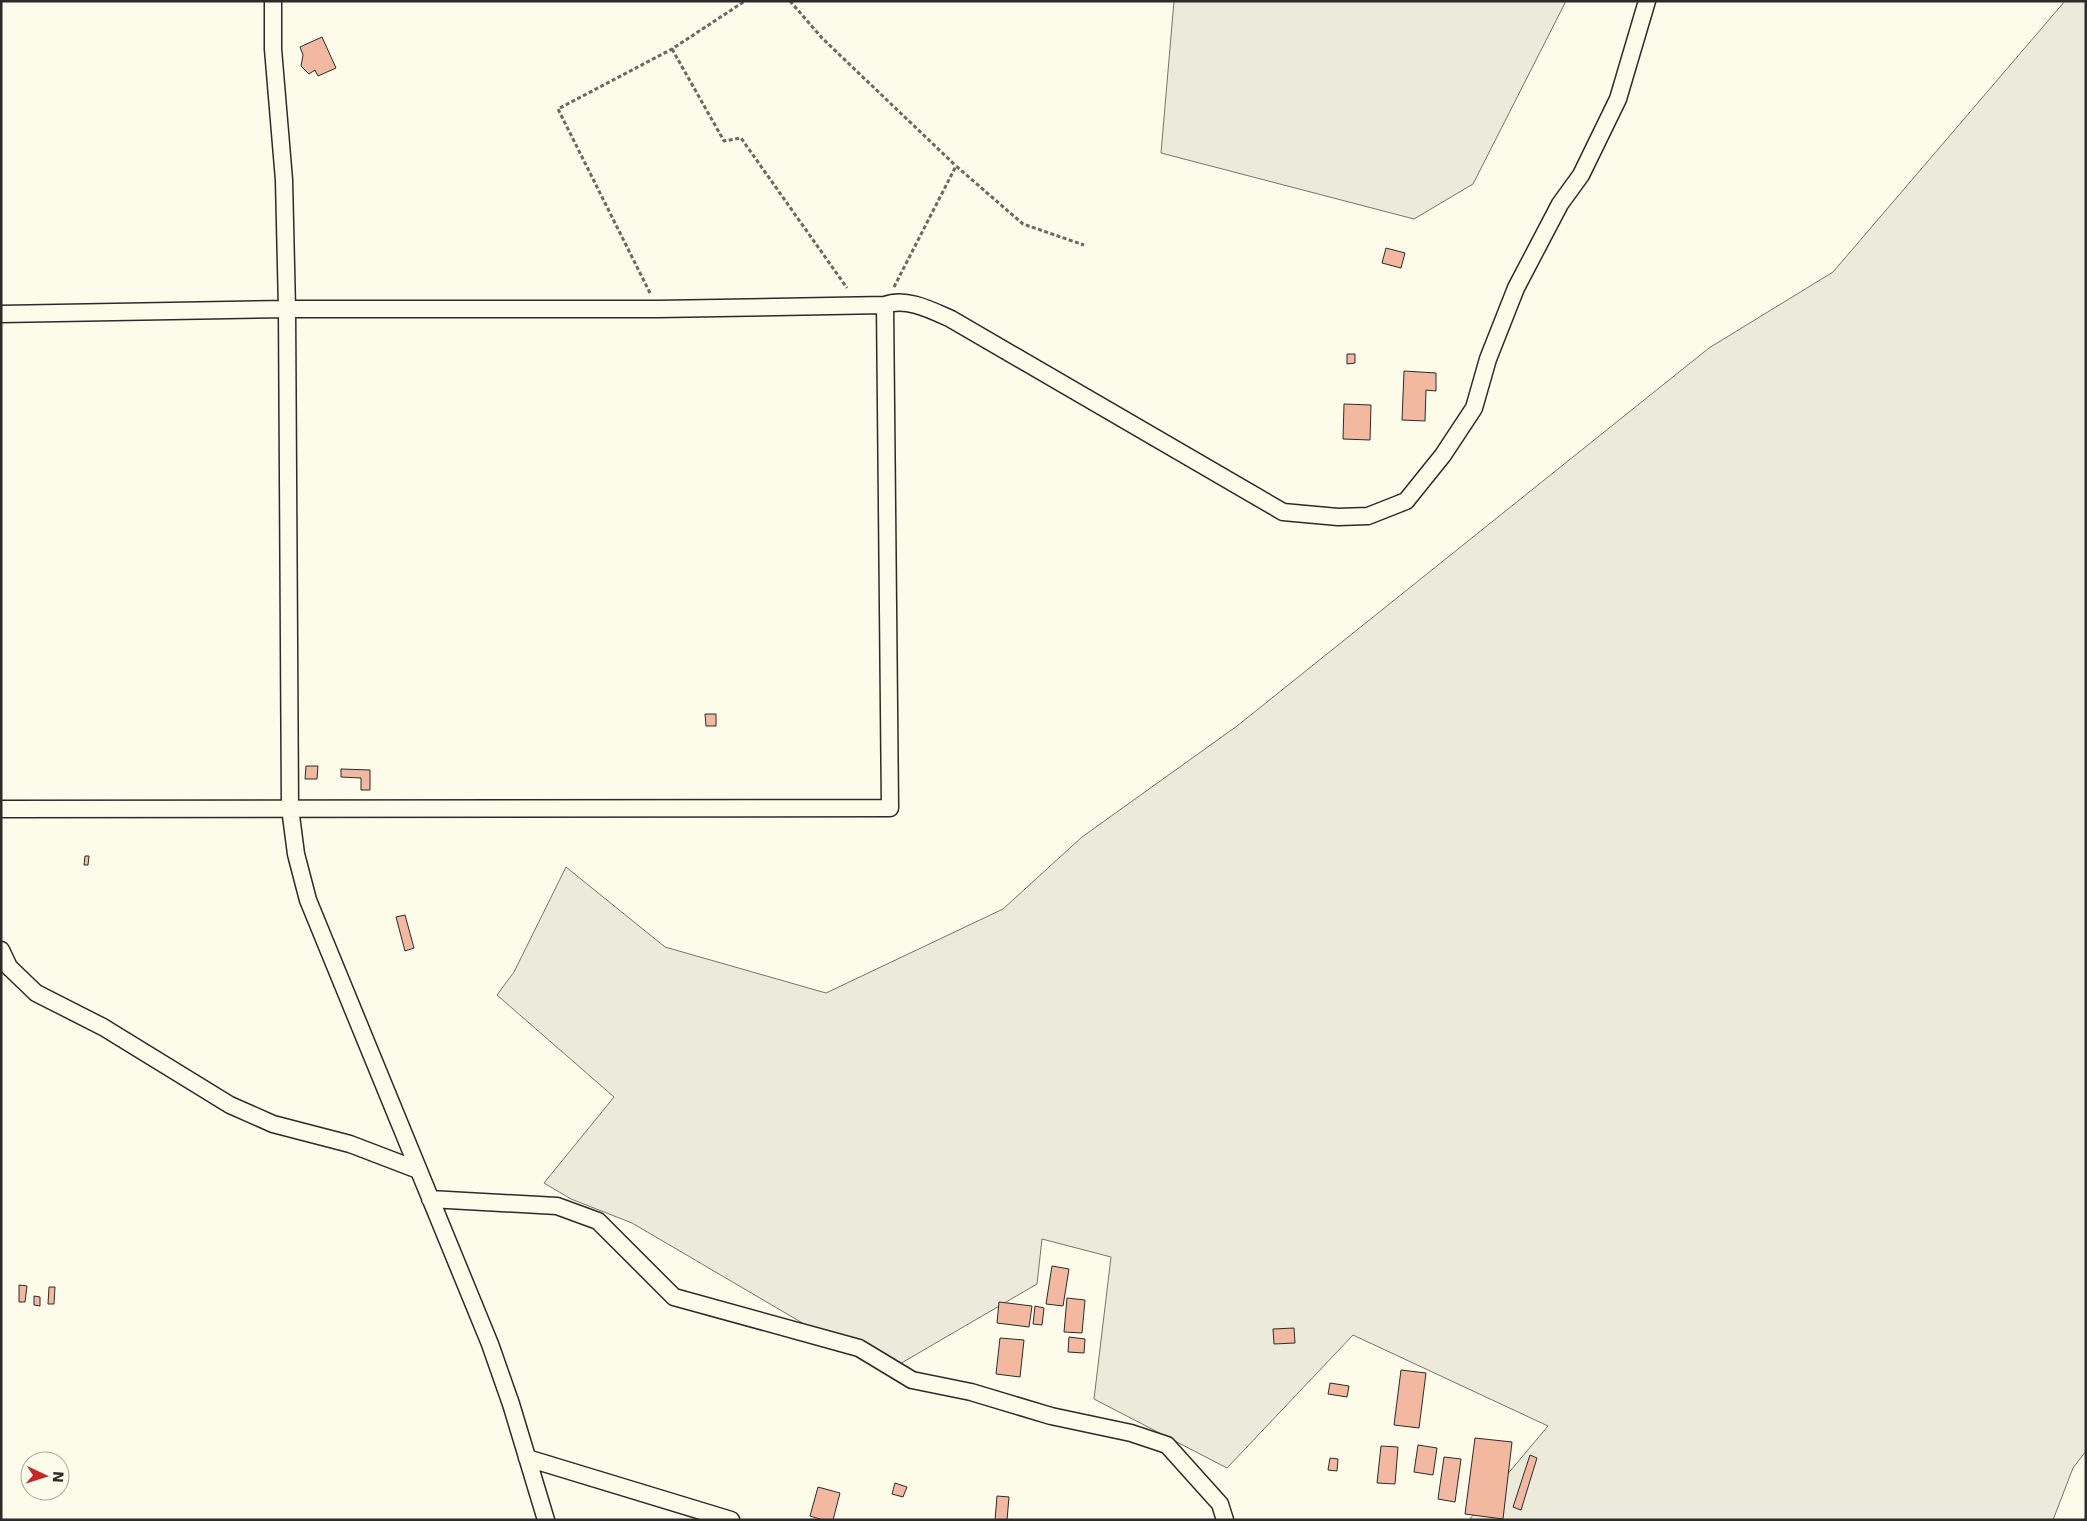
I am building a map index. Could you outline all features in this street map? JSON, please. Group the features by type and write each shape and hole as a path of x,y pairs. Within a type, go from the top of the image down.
{"street":[{"path":"273,1 273,49 284,180 287,309 290,808 296,854 308,900 490,1344 546,1520"},
{"path":"1,314 287,309 658,309 885,305 896,301 927,308 951,319 1282,512 1338,517 1368,516 1406,502 1444,456 1474,408 1488,359 1516,288 1560,204 1581,175 1618,99 1647,1"},
{"path":"1,809 890,808 885,305"},
{"path":"1,950 9,967 36,994 103,1027 230,1105 273,1124 350,1144 418,1170"},
{"path":"430,1199 558,1206 598,1221 674,1296 859,1348 912,1380 971,1392 1051,1416 1131,1433 1167,1445 1220,1504 1225,1520"},
{"path":"527,1458 731,1520"}],"path":[{"path":"658,309 558,109 672,49 745,1"},
{"path":"790,1 822,38 956,166 1023,224 1084,246"},
{"path":"672,49 724,141 741,138 859,305"},
{"path":"885,305 956,166"}],"shaded area":[{"path":"1174,1 1566,1 1473,184 1414,219 1161,153"},
{"path":"2065,1 2086,1 2086,1451 2073,1468 2053,1520 1469,1520 1548,1426 1353,1335 1227,1468 1094,1399 1111,1257 1042,1239 1037,1284 886,1372 632,1223 571,1199 544,1183 614,1097 497,995 514,972 566,867 665,947 826,993 1003,909 1082,837 1237,726 1709,348 1833,272"}],"building":[{"path":"322,37 336,68 318,76 315,70 309,74 301,66 303,55 300,47"},
{"path":"1386,248 1405,253 1401,268 1382,263"},
{"path":"1347,354 1355,354 1355,363 1347,364"},
{"path":"1404,371 1436,373 1436,391 1426,390 1425,421 1402,420"},
{"path":"1344,404 1371,405 1370,440 1343,439"},
{"path":"705,714 716,714 716,726 706,726"},
{"path":"306,766 318,766 317,779 305,779"},
{"path":"341,769 370,770 370,790 361,790 361,778 341,777"},
{"path":"85,856 89,856 88,865 84,865"},
{"path":"405,915 414,948 405,951 396,917"},
{"path":"1052,1266 1069,1269 1063,1306 1046,1304"},
{"path":"19,1285 27,1286 25,1302 19,1302"},
{"path":"49,1287 55,1287 54,1304 48,1304"},
{"path":"34,1296 40,1297 40,1306 34,1305"},
{"path":"1067,1298 1085,1300 1082,1333 1064,1332"},
{"path":"999,1302 1032,1306 1029,1327 997,1323"},
{"path":"1035,1306 1044,1308 1042,1325 1033,1324"},
{"path":"1294,1328 1295,1343 1274,1344 1273,1329"},
{"path":"1069,1337 1085,1339 1084,1353 1068,1352"},
{"path":"1000,1338 1024,1340 1020,1377 996,1374"},
{"path":"1401,1370 1426,1373 1419,1428 1394,1425"},
{"path":"1330,1383 1349,1386 1347,1397 1328,1394"},
{"path":"1475,1438 1512,1442 1503,1519 1465,1514"},
{"path":"1418,1445 1437,1448 1433,1475 1414,1472"},
{"path":"1381,1446 1398,1447 1395,1484 1377,1483"},
{"path":"1530,1455 1537,1458 1521,1510 1513,1507"},
{"path":"1444,1457 1461,1459 1455,1502 1438,1499"},
{"path":"1330,1458 1338,1459 1337,1471 1328,1470"},
{"path":"895,1483 907,1487 903,1497 892,1494"},
{"path":"818,1487 840,1493 833,1520 823,1520 810,1516"},
{"path":"997,1496 1009,1497 1007,1520 995,1520"}]}
